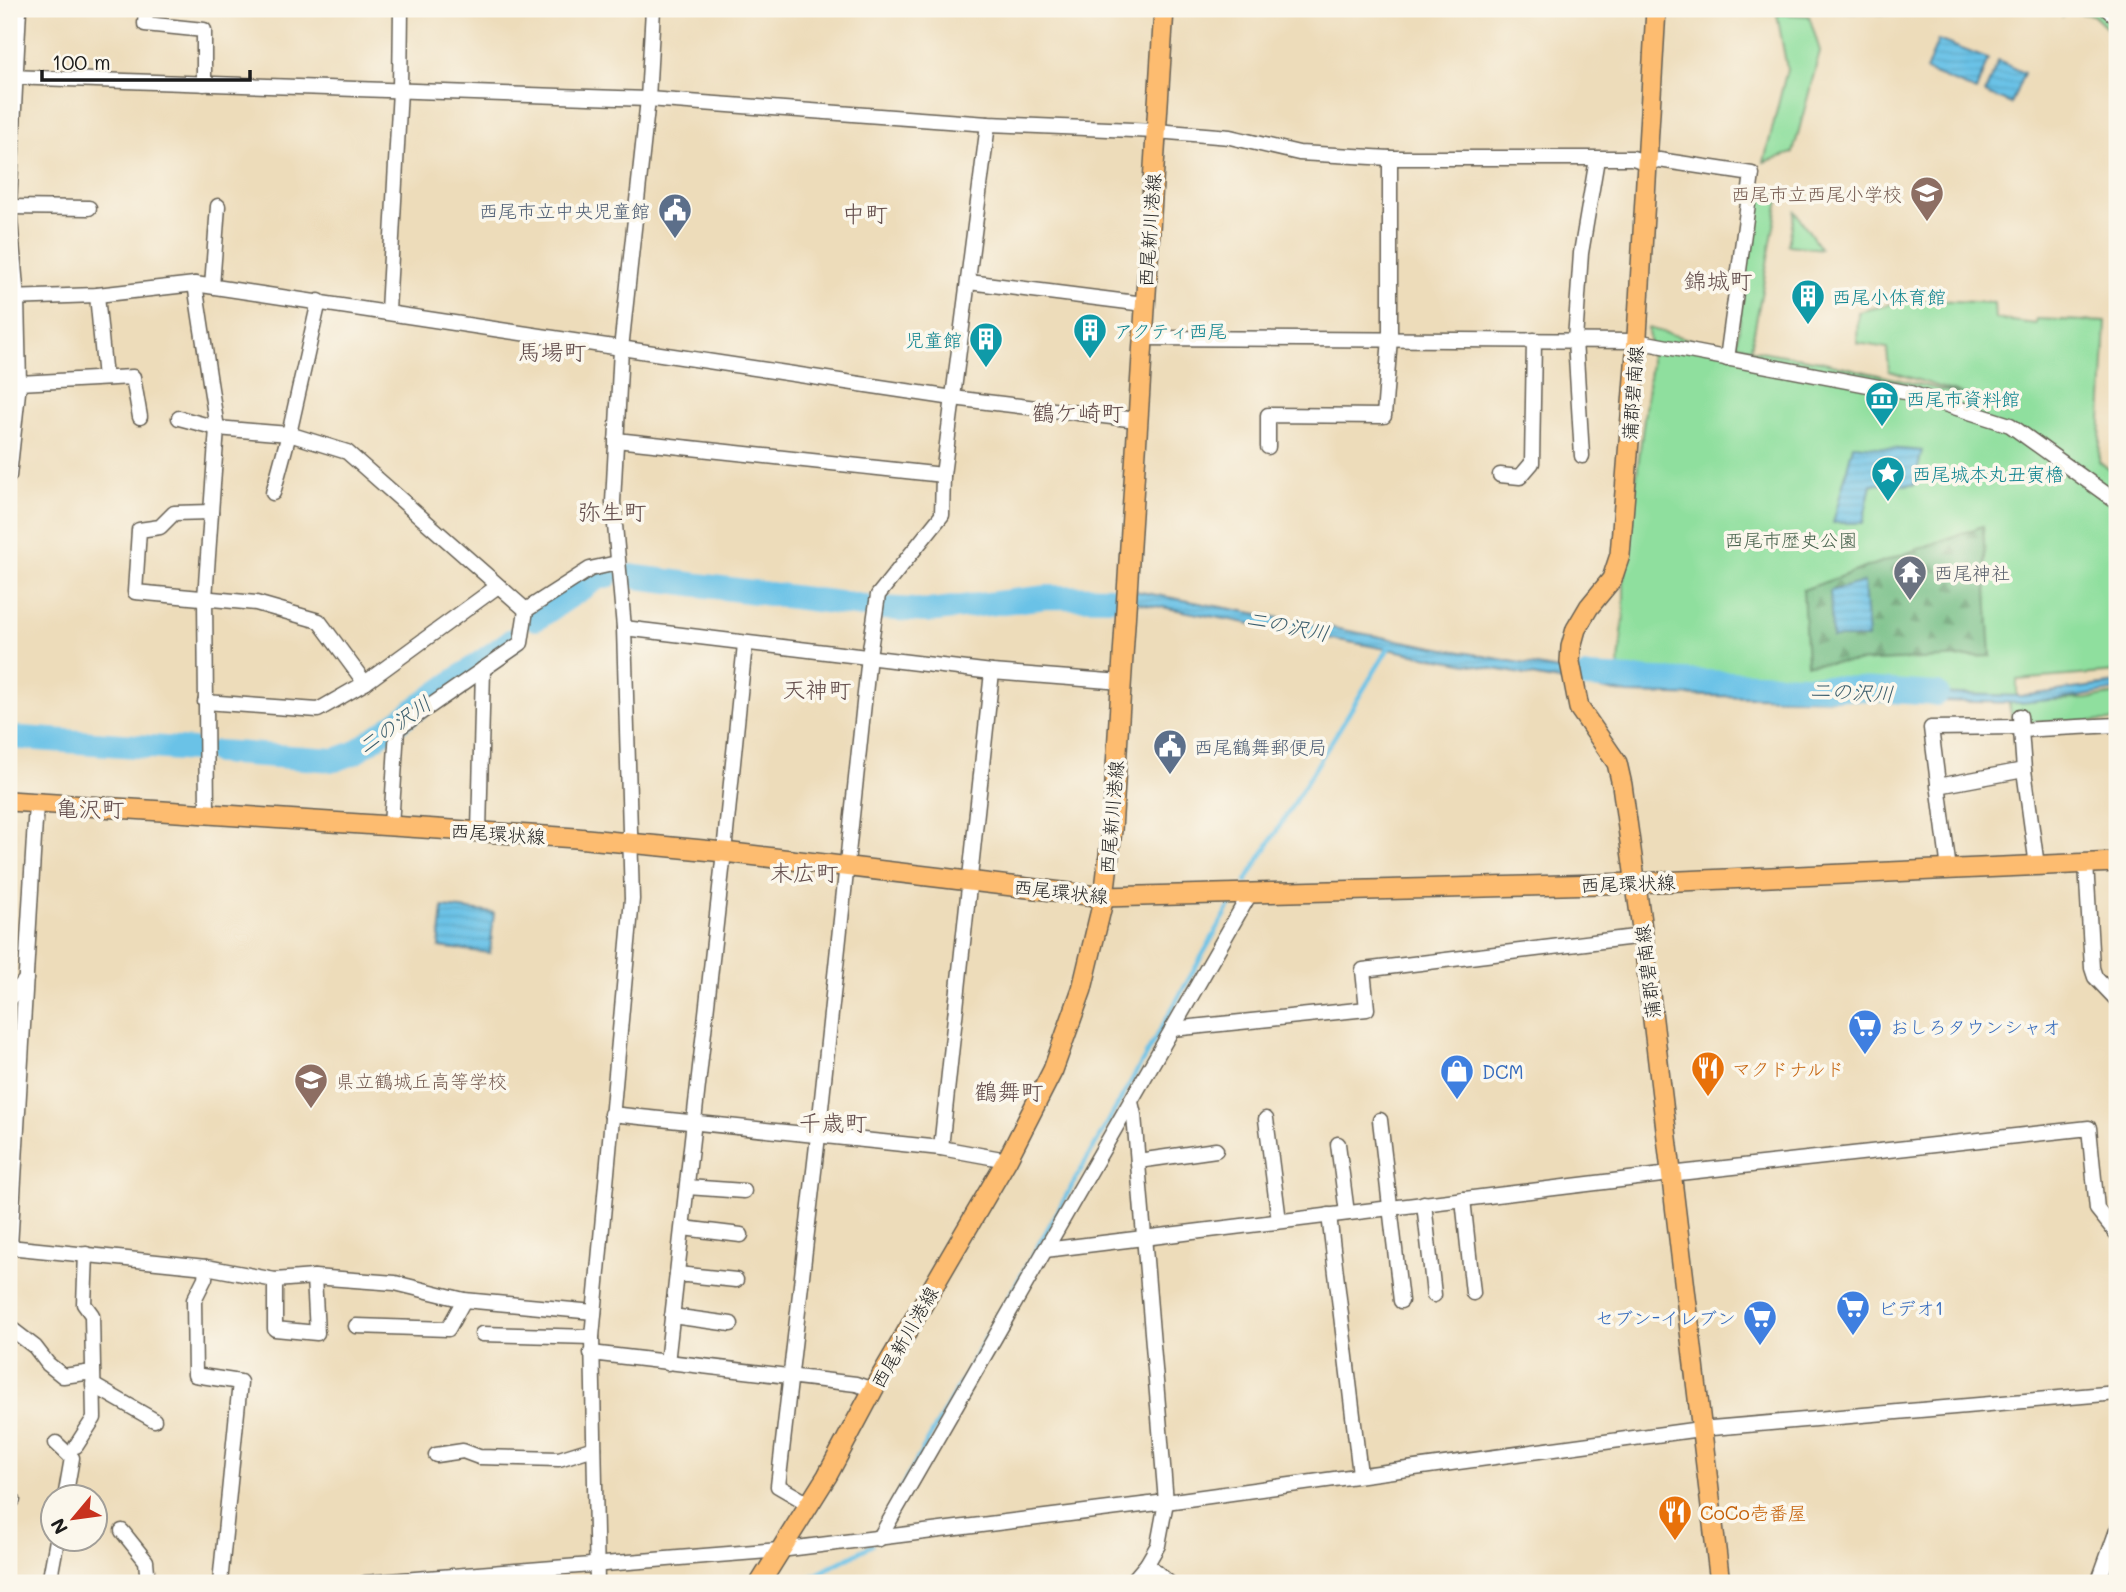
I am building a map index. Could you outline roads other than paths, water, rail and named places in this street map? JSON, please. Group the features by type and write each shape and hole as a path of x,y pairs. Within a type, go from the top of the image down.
{"main road":[{"name":"西尾新川港線","path":"760,1583 809,1504 1007,1160 1053,1070 1082,989 1104,897 1112,830 1164,9"},
{"name":"蒲郡碧南線","path":"1656,9 1620,555 1612,579 1589,607 1576,629 1570,662 1579,708 1617,763 1643,936 1720,1583"},
{"name":"西尾環状線","path":"9,801 479,832 724,852 1104,897 1636,883 2117,862"}],"street":[{"path":"9,476 19,383 9,207 11,77 19,9"},
{"path":"146,9 145,24 204,30 204,84"},
{"path":"388,311 400,90 401,9"},
{"path":"597,1583 592,1337 632,899 624,628 613,502 621,349 648,99 653,9"},
{"path":"2107,9 2117,18"},
{"path":"11,77 648,99 988,124 1230,137 1299,153 1390,158 1633,158 1647,163 1659,160 1752,174 1727,359"},
{"path":"809,1504 778,1486 869,656 878,595 942,515 943,475 988,124"},
{"path":"1268,447 1268,415 1384,416 1390,338 1390,158"},
{"path":"1582,456 1575,340 1581,253 1597,159"},
{"path":"212,286 218,206"},
{"path":"9,207 89,208"},
{"path":"969,282 1144,304"},
{"path":"13,299 97,295 195,284 953,398 1137,420"},
{"path":"195,284 217,428 205,598 207,813"},
{"path":"97,295 105,378"},
{"path":"273,492 289,434 318,301"},
{"path":"1143,338 1636,341 1910,393 2010,425 2117,502"},
{"path":"1500,475 1520,477 1532,463 1534,340"},
{"path":"19,383 133,377 139,417"},
{"path":"179,418 217,428 289,434 347,452 526,610"},
{"path":"616,440 943,475"},
{"path":"211,512 174,513 160,527 139,530 135,592 256,604 319,621 365,683"},
{"path":"391,826 397,730 521,643 526,610 590,569 617,563"},
{"path":"205,702 318,710 365,683 498,586"},
{"path":"624,628 992,672 1122,682"},
{"path":"667,1363 745,644"},
{"path":"479,832 483,668"},
{"path":"941,1148 992,672"},
{"path":"2020,724 2037,866"},
{"path":"1949,870 1931,728 2020,724 2117,725"},
{"path":"1938,786 2024,770"},
{"path":"36,804 27,978 14,1084 9,1247 206,1267 275,1280 314,1277 395,1283 464,1300 594,1311"},
{"path":"2086,863 2092,968 2095,976 2117,1000"},
{"path":"879,1539 1251,892"},
{"path":"1172,1029 1367,1009 1363,970 1643,936"},
{"path":"9,1000 27,978"},
{"path":"1130,1102 1134,1115 1166,1502 1157,1545 1147,1564 1131,1583"},
{"path":"611,1114 941,1148 1007,1160"},
{"path":"1266,1119 1279,1221"},
{"path":"1380,1120 1401,1301"},
{"path":"1045,1250 1670,1174 2089,1128 2097,1209 2117,1234"},
{"path":"1338,1144 1347,1213"},
{"path":"1138,1161 1216,1150"},
{"path":"687,1187 744,1191"},
{"path":"1463,1199 1473,1293"},
{"path":"1424,1203 1434,1295"},
{"path":"1329,1215 1360,1474"},
{"path":"683,1227 741,1235"},
{"path":"76,1447 94,1418 92,1315 84,1304 86,1254"},
{"path":"206,1267 205,1278 194,1300 195,1375 240,1382 220,1583"},
{"path":"677,1274 736,1279"},
{"path":"275,1280 275,1329 317,1333 314,1277"},
{"path":"356,1326 448,1329 464,1300"},
{"path":"672,1316 731,1324"},
{"path":"9,1326 35,1347 48,1364 63,1376 93,1379 154,1420"},
{"path":"482,1334 592,1337"},
{"path":"592,1353 856,1384 873,1390"},
{"path":"365,1583 780,1550 1166,1502 1700,1429 2117,1393"},
{"path":"56,1443 72,1458 67,1484"},
{"path":"436,1455 463,1451 479,1457 559,1460 594,1448"},
{"path":"2098,1583 2117,1530"},
{"path":"122,1531 146,1561 148,1583"},
{"path":"49,1583 54,1554"},
{"path":"1147,1564 1169,1583"}],"water":[{"path":"1938,40 1988,59 1976,91 1926,71"},
{"path":"1998,61 2024,73 2011,104 1985,93"},
{"path":"1853,445 1922,451 1914,485 1871,484 1863,523 1833,523"},
{"path":"1864,582 1868,638 1832,638 1830,591"},
{"path":"1135,591 1628,683 2021,696 2117,683 2117,690 2020,703 1628,694 1134,602"},
{"path":"443,907 494,913 490,953 439,947"}],"waterway":[{"name":"二の沢川","path":"629,576 863,606"},
{"name":"二の沢川","path":"536,619 599,577 606,577"},
{"name":"二の沢川","path":"883,608 928,611 1047,597 1115,598"},
{"name":"二の沢川","path":"218,752 335,760 354,753 512,640"},
{"path":"1246,881 1390,646"},
{"name":"二の沢川","path":"1585,677 1937,694"},
{"name":"二の沢川","path":"9,737 193,750"},
{"path":"893,1502 1233,901"},
{"path":"800,1583 872,1545"}],"place":[{"name":"西尾市立西尾小学校","path":"1927,223"},
{"name":"西尾市立中央児童館","path":"675,240"},
{"name":"西尾小体育館","path":"1808,326"},
{"name":"アクティ西尾","path":"1090,360"},
{"name":"児童館","path":"986,369"},
{"name":"西尾市資料館","path":"1882,428"},
{"name":"西尾城本丸丑寅櫓","path":"1888,503"},
{"name":"西尾神社","path":"1910,602"},
{"name":"西尾鶴舞郵便局","path":"1170,776"},
{"name":"おしろタウンシャオ","path":"1865,1056"},
{"name":"マクドナルド","path":"1708,1098"},
{"name":"DCM","path":"1457,1101"},
{"name":"県立鶴城丘高等学校","path":"311,1110"},
{"name":"ビデオ1","path":"1853,1337"},
{"name":"セブン-イレブン","path":"1760,1347"},
{"name":"CoCo壱番屋","path":"1675,1542"}],"district":[{"name":"中町","path":"865,213"},
{"name":"錦城町","path":"1718,280"},
{"name":"馬場町","path":"552,351"},
{"name":"鶴ケ崎町","path":"1078,412"},
{"name":"弥生町","path":"612,511"},
{"name":"天神町","path":"817,689"},
{"name":"亀沢町","path":"90,808"},
{"name":"末広町","path":"804,872"},
{"name":"鶴舞町","path":"1009,1091"},
{"name":"千歳町","path":"833,1122"}],"park label":[{"name":"西尾市歴史公園","path":"1791,539"}]}
